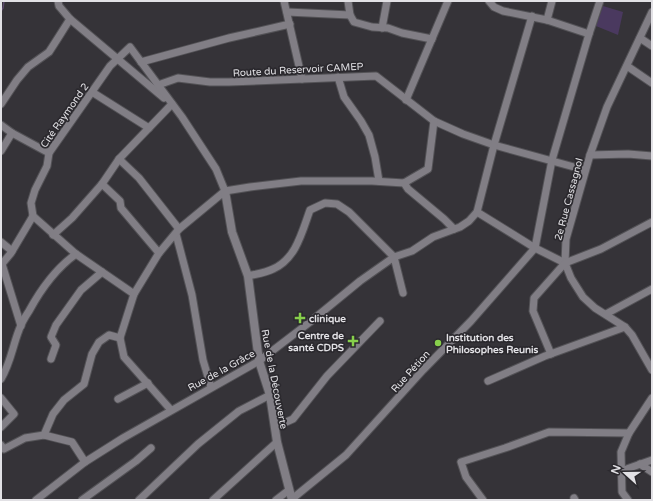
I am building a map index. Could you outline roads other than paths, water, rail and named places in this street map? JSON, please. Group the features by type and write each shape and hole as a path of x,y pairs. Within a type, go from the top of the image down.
{"street":[{"path":"58,1 70,19 172,104"},
{"path":"284,1 302,79"},
{"path":"348,1 350,15 354,22 372,27 388,28 402,33 432,39"},
{"path":"382,28 387,1"},
{"path":"406,100 448,1"},
{"path":"489,1 494,7 503,11 547,20 589,34"},
{"path":"547,20 552,1"},
{"path":"535,248 552,160 600,1"},
{"path":"287,12 350,15"},
{"name":"2e Rue Cassagnol","path":"652,12 607,107 590,154 566,239 565,263 571,278 583,297 596,308 625,327 632,335 652,370"},
{"path":"532,16 494,144 477,212 535,248 565,263"},
{"path":"1,104 17,80 28,67 49,52 70,19"},
{"path":"226,191 216,168 182,117 141,62 229,38 290,24"},
{"path":"640,38 652,46"},
{"name":"Cité Raymond 2","path":"33,216 31,203 35,190 47,166 49,153 110,66 130,47 141,62"},
{"path":"627,66 652,83"},
{"name":"Route du Reservoir CAMEP","path":"158,85 178,78 210,82 230,82 376,76 434,121 464,134 494,144 585,170"},
{"path":"338,77 344,97 369,135 379,181"},
{"path":"92,92 149,128"},
{"path":"53,234 72,218 102,184 119,159 172,104"},
{"path":"171,410 124,357 120,338 134,294 160,254 178,232 226,191 301,181 379,181 404,183 428,169 434,121"},
{"path":"1,125 12,133 49,153"},
{"path":"1,151 12,133"},
{"path":"590,154 628,154 652,156"},
{"path":"119,159 139,178 178,232 192,295 203,360 211,387"},
{"path":"404,183 408,189 454,228"},
{"path":"102,184 120,201 121,208 160,254"},
{"name":"Rue de la Découverte","path":"226,191 232,232 248,276 260,361 270,394 277,442 292,500"},
{"path":"248,276 273,269 288,259 298,244 310,210 325,203 337,204 349,212 394,257 403,292"},
{"name":"Rue de la Grâce","path":"36,500 86,462 123,438 211,387 260,361 394,257 412,251 434,237 454,228 460,227 469,221 477,212"},
{"path":"21,326 2,265 33,216 76,254 134,294"},
{"path":"551,354 533,311 534,298 565,263 601,250 652,222"},
{"path":"1,242 12,251"},
{"name":"Rue Pétion","path":"292,500 346,455 423,370 471,321 535,248"},
{"path":"1,379 8,368 19,330 39,292 54,272 64,262 76,254"},
{"path":"51,359 56,345 51,337 56,325 81,290 102,272"},
{"path":"606,314 652,289"},
{"path":"275,428 293,419 327,376 380,321"},
{"path":"488,381 551,354 625,327"},
{"path":"44,435 53,414 64,400 84,384 92,354 99,342 109,335 120,338"},
{"path":"118,399 148,383"},
{"path":"139,500 198,444 239,411 270,394"},
{"path":"1,398 14,414 1,427"},
{"path":"628,500 622,492 621,452 629,433 652,398"},
{"path":"483,500 466,477 461,462 549,432 629,433"},
{"path":"1,445 4,449 25,438 44,435 72,442 86,462"},
{"path":"213,500 277,442"},
{"path":"82,500 136,461 151,448"},
{"path":"621,471 652,460"},
{"path":"640,464 652,472"},
{"path":"276,500 289,490"}],"waterway":[{"path":"1,11 4,1"}],"place":[{"name":"clinique","path":"300,318"},
{"name":"Centre de santé CDPS","path":"353,341"},
{"name":"Institution des Philosophes Reunis","path":"438,343"}]}
